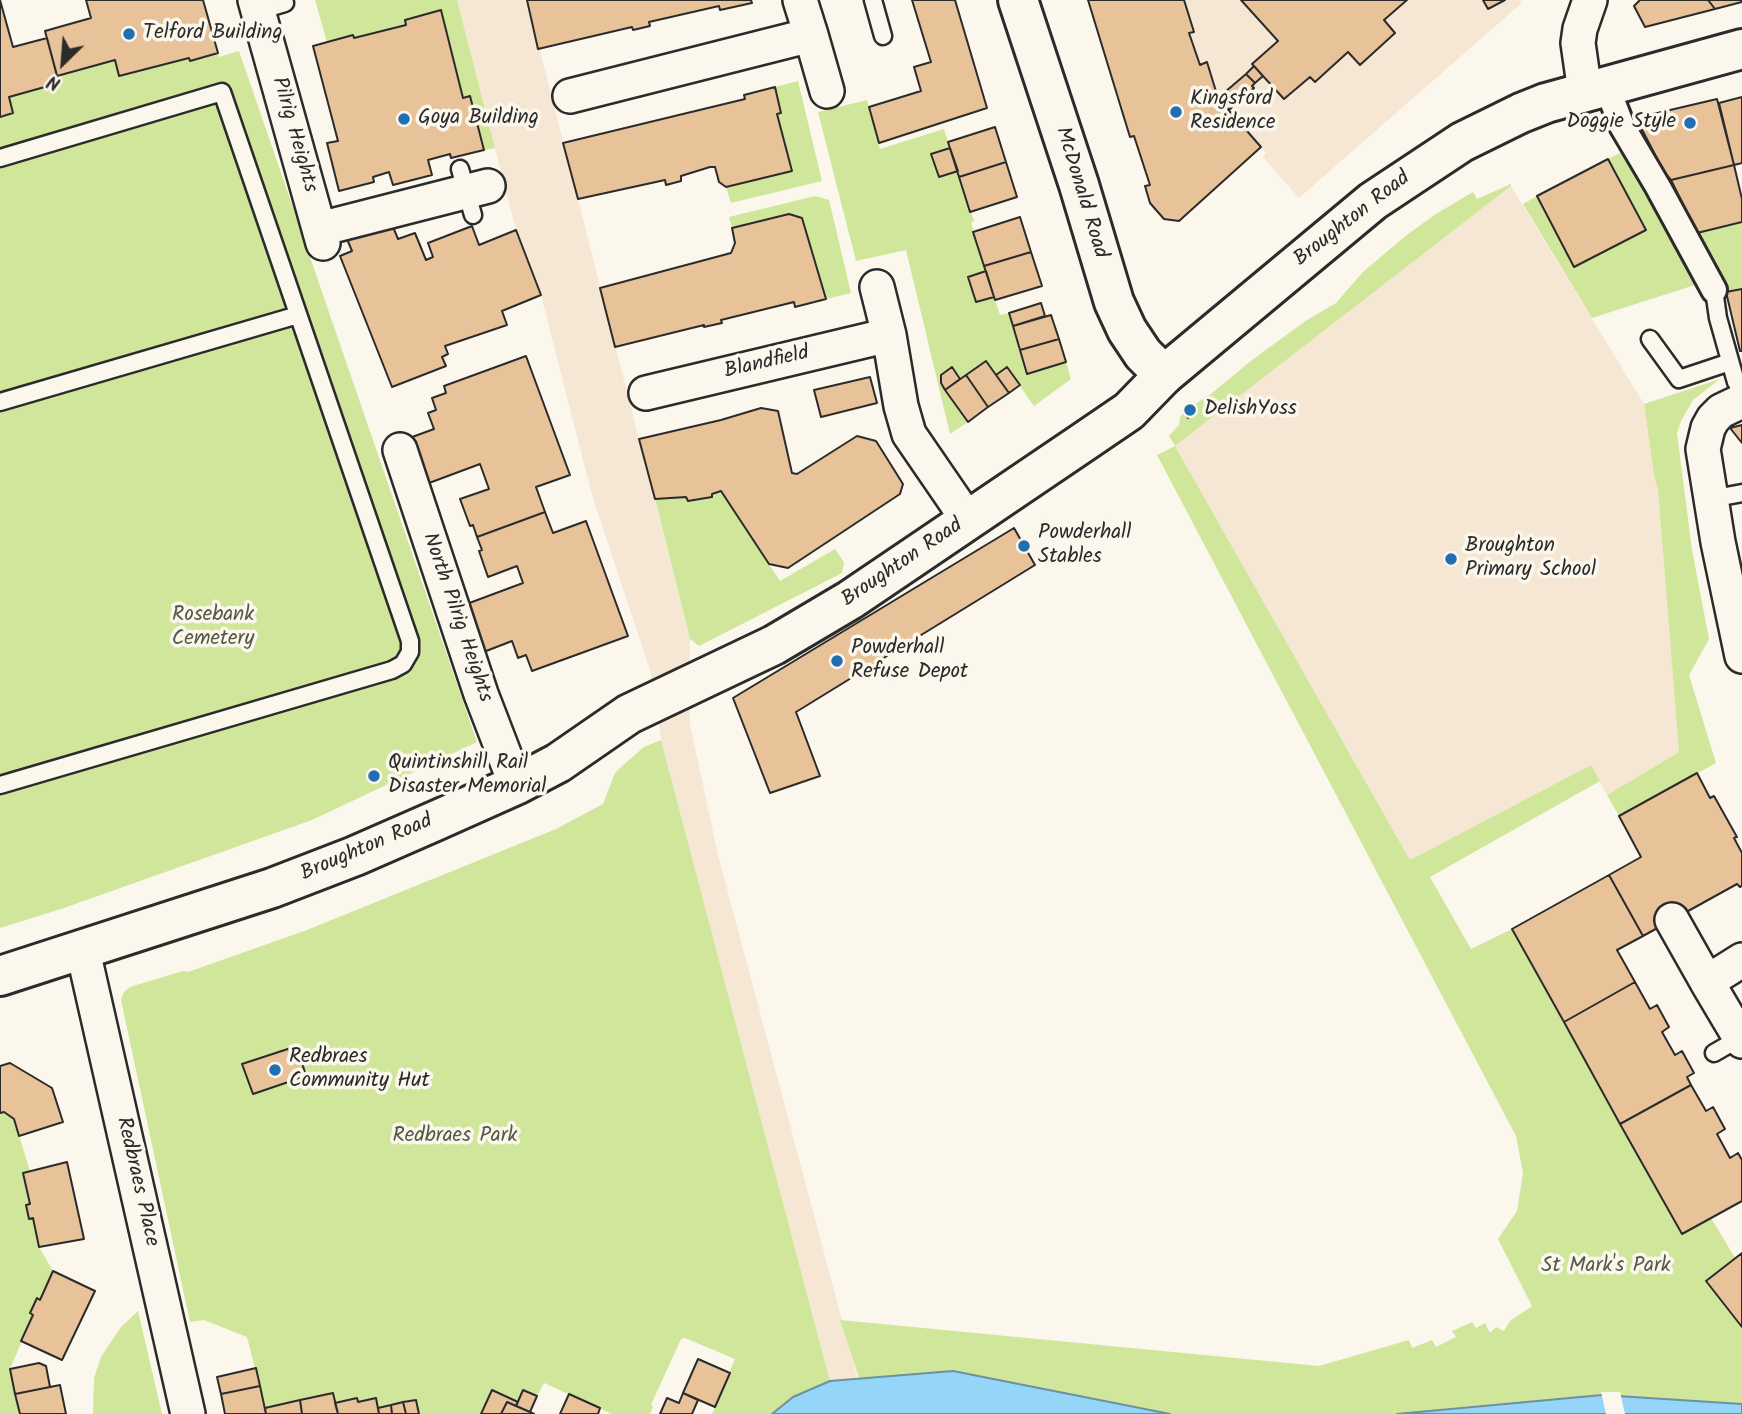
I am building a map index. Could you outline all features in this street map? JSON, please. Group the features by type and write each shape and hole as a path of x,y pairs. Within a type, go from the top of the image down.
{"main road":[{"name":"McDonald Road","path":"1018,0 1114,302 1127,330 1143,354 1164,375"},
{"name":"Broughton Road","path":"0,976 296,879 516,785 558,763 629,714 774,645 850,600 1129,411 1164,375 1373,201 1462,142 1521,113 1595,88 1742,49"}],"street":[{"path":"800,0 827,91"},
{"path":"1590,0 1578,43 1595,88 1622,126 1658,187 1714,290"},
{"name":"Pilrig Heights","path":"266,5 321,236 472,191"},
{"path":"570,96 811,35"},
{"path":"877,287 909,434 968,520"},
{"name":"Blandfield","path":"646,393 889,335"},
{"path":"1742,401 1721,411 1713,419 1703,449 1726,496 1742,656"},
{"name":"North Pilrig Heights","path":"400,450 481,694 516,785"},
{"path":"1672,920 1707,982 1732,1044"},
{"name":"Redbraes Place","path":"83,951 188,1414"},
{"path":"1707,982 1742,960"}],"lane":[{"path":"873,0 883,36"},
{"path":"0,158 222,92 410,641 410,652 403,664 392,670 0,785"},
{"path":"1714,290 1718,318 1730,362 1742,392"},
{"path":"0,402 298,315"},
{"path":"1650,339 1679,379 1730,362"}],"shaded area":[{"path":"457,0 527,0 690,639 690,724 718,855 867,1414 839,1414 661,740 651,673 592,495 541,295 516,230"},
{"path":"1184,0 1520,0 1522,3 1299,198 1263,157 1266,153 1218,98 1208,63 1200,65 1189,33 1194,31"},
{"name":"Broughton Primary School","path":"1511,186 1644,404 1658,490 1679,752 1607,795 1591,765 1410,860 1175,446"}],"green space":[{"path":"315,0 457,0 495,148 484,150 470,96 463,98 441,11 405,20 406,25 327,42"},
{"name":"Rosebank Cemetery","path":"239,51 477,742 312,820 0,928 0,117 12,113 9,97 59,83 57,76 115,60 119,75 189,58 190,61 218,53 219,57"},
{"path":"798,81 822,181 731,203 726,187 777,114 781,113 775,87"},
{"path":"867,100 880,149 944,129 950,148 931,155 939,177 958,171 974,221 971,223 986,271 968,277 976,301 994,297 1000,315 1009,313 1027,374 1066,362 1071,379 1034,406 1007,368 996,375 986,361 960,379 951,367 941,375 941,383 968,422 950,434 906,250 856,261 818,112"},
{"path":"1622,152 1652,190 1698,284 1592,318 1523,204 1537,196 1574,267 1645,231 1608,159"},
{"path":"1511,184 1511,186 1175,446 1169,436 1179,425 1184,412 1188,417 1195,412 1192,406 1307,320 1336,303 1363,272 1408,234 1473,192 1477,199"},
{"path":"815,196 829,200 851,293 826,299 802,218 789,214 732,228 729,217"},
{"path":"1742,222 1742,289 1726,292 1697,233"},
{"path":"1720,379 1693,400 1677,433 1692,550 1709,639 1689,675 1716,763 1619,816 1607,795 1679,752 1658,490 1644,404"},
{"name":"St Mark's Park","path":"1175,446 1410,860 1591,765 1600,781 1430,877 1471,949 1512,929 1681,1234 1711,1218 1735,1258 1706,1281 1742,1327 1742,1404 1601,1395 1397,1414 1170,1414 953,1371 859,1378 840,1320 1319,1366 1409,1340 1412,1348 1432,1340 1436,1347 1456,1337 1452,1331 1472,1322 1476,1328 1485,1323 1490,1333 1496,1327 1504,1331 1510,1321 1532,1306 1498,1239 1517,1211 1523,1173 1516,1136 1157,455"},
{"path":"721,491 780,581 835,549 844,562 842,573 699,646 690,639 655,499 686,497 688,501 711,497"},
{"name":"Redbraes Park","path":"661,740 830,1381 793,1397 772,1414 712,1414 735,1359 685,1338 681,1339 651,1405 653,1407 650,1414 612,1414 544,1383 537,1396 523,1390 518,1402 492,1391 481,1414 419,1414 415,1400 378,1408 375,1398 358,1402 356,1398 335,1403 333,1393 265,1408 247,1337 204,1320 190,1322 121,1000 124,992 130,987 183,971 188,972 307,930 556,829 603,804 615,773 644,747"},
{"path":"4,1112 14,1119 30,1171 23,1173 30,1204 26,1205 29,1218 33,1218 39,1247 53,1271 40,1300 36,1298 30,1313 33,1315 10,1369 20,1414 0,1414 0,1113"},
{"path":"138,1311 162,1414 93,1414 94,1378 101,1357 121,1327"}],"water":[{"path":"953,1371 1170,1414 772,1414 793,1397 830,1381"},
{"path":"1602,1395 1742,1404 1742,1414 1397,1414"}],"pier":[{"path":"1601,1392 1620,1392 1625,1414 1606,1414"}],"building":[{"path":"0,0 13,47 47,38 59,83 9,97 13,113 0,117"},
{"name":"Telford Building","path":"86,0 203,0 218,53 119,76 115,60 57,76 45,31 91,18"},
{"path":"527,0 751,0 752,3 720,10 719,6 649,22 650,26 633,30 632,27 538,49"},
{"path":"912,0 955,0 987,108 879,143 869,107 921,91 914,67 931,62"},
{"name":"Kingsford Residence","path":"1088,0 1184,0 1194,32 1189,33 1200,65 1207,62 1218,98 1261,147 1179,221 1164,219 1150,203 1145,186 1150,185 1134,136 1130,137"},
{"path":"1241,0 1407,0 1384,20 1395,33 1360,65 1348,52 1315,82 1310,77 1284,99 1252,64 1278,41"},
{"path":"1483,0 1505,0 1488,9"},
{"path":"1640,0 1708,0 1715,9 1645,27 1634,6"},
{"path":"1708,0 1742,0 1742,2 1715,9"},
{"name":"Goya Building","path":"441,10 463,98 470,96 484,150 428,160 432,175 393,185 389,172 373,177 374,182 339,191 327,143 338,141 313,46 406,25 405,20"},
{"path":"1254,66 1263,76 1255,83 1246,74"},
{"path":"1246,74 1255,83 1252,86 1254,88 1229,110 1218,98"},
{"path":"775,87 781,113 777,114 792,171 726,187 719,182 715,167 710,167 681,176 681,181 666,185 665,180 578,199 563,143 745,99 744,95"},
{"path":"1742,97 1742,163 1734,165 1719,103"},
{"path":"1717,99 1734,165 1671,180 1664,172 1636,118"},
{"path":"995,127 1006,162 959,177 948,142"},
{"path":"950,148 958,171 939,177 931,154"},
{"path":"1608,159 1646,230 1574,267 1537,196"},
{"path":"1006,162 1017,197 970,212 959,177"},
{"path":"1734,165 1742,199 1742,222 1697,233 1671,180"},
{"path":"789,214 802,218 826,299 795,307 794,302 721,320 722,323 615,347 600,288 731,253 735,243 732,228"},
{"path":"1020,217 1031,252 984,266 973,232"},
{"path":"391,222 398,239 415,233 426,260 433,257 428,243 472,226 479,245 516,230 541,295 502,311 507,325 445,346 448,354 442,357 446,366 392,387 340,256 352,251 347,239"},
{"path":"1031,252 1042,286 995,300 984,266"},
{"path":"986,271 994,297 976,302 968,277"},
{"path":"1742,289 1742,351 1740,351 1726,292"},
{"path":"1041,303 1045,316 1013,326 1009,313"},
{"path":"1051,315 1059,339 1020,350 1013,326"},
{"path":"1059,339 1066,362 1027,374 1020,350"},
{"path":"526,356 570,475 536,487 545,512 477,537 460,499 489,489 480,464 421,486 404,440 434,429 428,413 436,410 432,398 446,393 444,386"},
{"path":"986,361 1009,393 988,407 966,375"},
{"path":"952,367 960,379 945,390 941,375"},
{"path":"1007,367 1020,385 1009,393 996,375"},
{"path":"966,375 988,407 968,422 945,390"},
{"path":"870,377 877,403 821,417 814,390"},
{"path":"1192,406 1196,412 1188,418 1184,412"},
{"path":"761,408 778,411 792,473 797,474 857,436 876,441 903,484 900,494 788,568 769,564 721,491 712,494 712,497 688,501 686,497 655,499 639,439"},
{"path":"1742,425 1742,443 1730,428"},
{"path":"545,512 553,533 586,521 628,636 532,671 526,655 518,658 512,641 481,653 464,605 523,583 517,566 488,577 477,537"},
{"name":"Powderhall Refuse Depot","path":"1014,528 1035,565 796,712 820,776 770,793 733,698"},
{"path":"1697,773 1710,798 1714,796 1737,837 1734,838 1742,853 1742,886 1737,884 1643,936 1609,875 1641,857 1619,816"},
{"path":"1609,875 1643,936 1617,950 1635,982 1564,1022 1512,929"},
{"path":"1635,982 1650,1009 1657,1005 1669,1027 1662,1032 1675,1055 1682,1051 1694,1073 1687,1077 1691,1085 1620,1124 1564,1022"},
{"name":"Redbraes Community Hut","path":"297,1046 306,1076 253,1094 242,1064"},
{"path":"10,1063 52,1088 63,1122 19,1136 14,1119 4,1112 0,1113 0,1066"},
{"path":"1691,1085 1706,1111 1713,1107 1725,1129 1717,1134 1730,1158 1738,1153 1742,1160 1742,1201 1682,1234 1620,1124"},
{"path":"67,1162 84,1239 39,1247 33,1218 29,1219 26,1205 30,1204 23,1173"},
{"path":"1742,1253 1742,1327 1706,1281"},
{"path":"53,1271 95,1291 62,1360 21,1341 33,1315 30,1313 37,1298 40,1300"},
{"path":"698,1359 730,1373 715,1407 683,1393"},
{"path":"39,1363 46,1366 50,1387 15,1394 10,1369"},
{"path":"256,1368 260,1386 221,1394 217,1377"},
{"path":"60,1385 66,1414 20,1414 15,1394"},
{"path":"260,1386 266,1414 225,1414 221,1394"},
{"path":"492,1390 518,1402 516,1406 507,1402 501,1414 481,1414"},
{"path":"523,1390 537,1396 530,1412 516,1406"},
{"path":"333,1393 338,1414 302,1414 300,1400"},
{"path":"683,1393 698,1400 692,1414 660,1414 667,1398 679,1403"},
{"path":"569,1394 600,1408 598,1414 560,1414"},
{"path":"357,1398 358,1402 376,1398 379,1414 338,1414 335,1403"},
{"path":"300,1400 302,1414 266,1414 265,1408"},
{"path":"416,1400 419,1414 406,1414 403,1402"},
{"path":"403,1402 406,1414 392,1414 391,1405"},
{"path":"507,1402 530,1412 534,1414 501,1414"},
{"path":"391,1405 392,1414 379,1414 378,1408"}],"place":[{"name":"Telford Building","path":"129,34"},
{"name":"Kingsford Residence","path":"1176,112"},
{"name":"Goya Building","path":"404,119"},
{"name":"Doggie Style","path":"1690,123"},
{"name":"DelishYoss","path":"1190,410"},
{"name":"Powderhall Stables","path":"1024,546"},
{"name":"Broughton Primary School","path":"1451,559"},
{"name":"Powderhall Refuse Depot","path":"837,661"},
{"name":"Quintinshill Rail Disaster Memorial","path":"374,776"},
{"name":"Redbraes Community Hut","path":"275,1070"}]}
